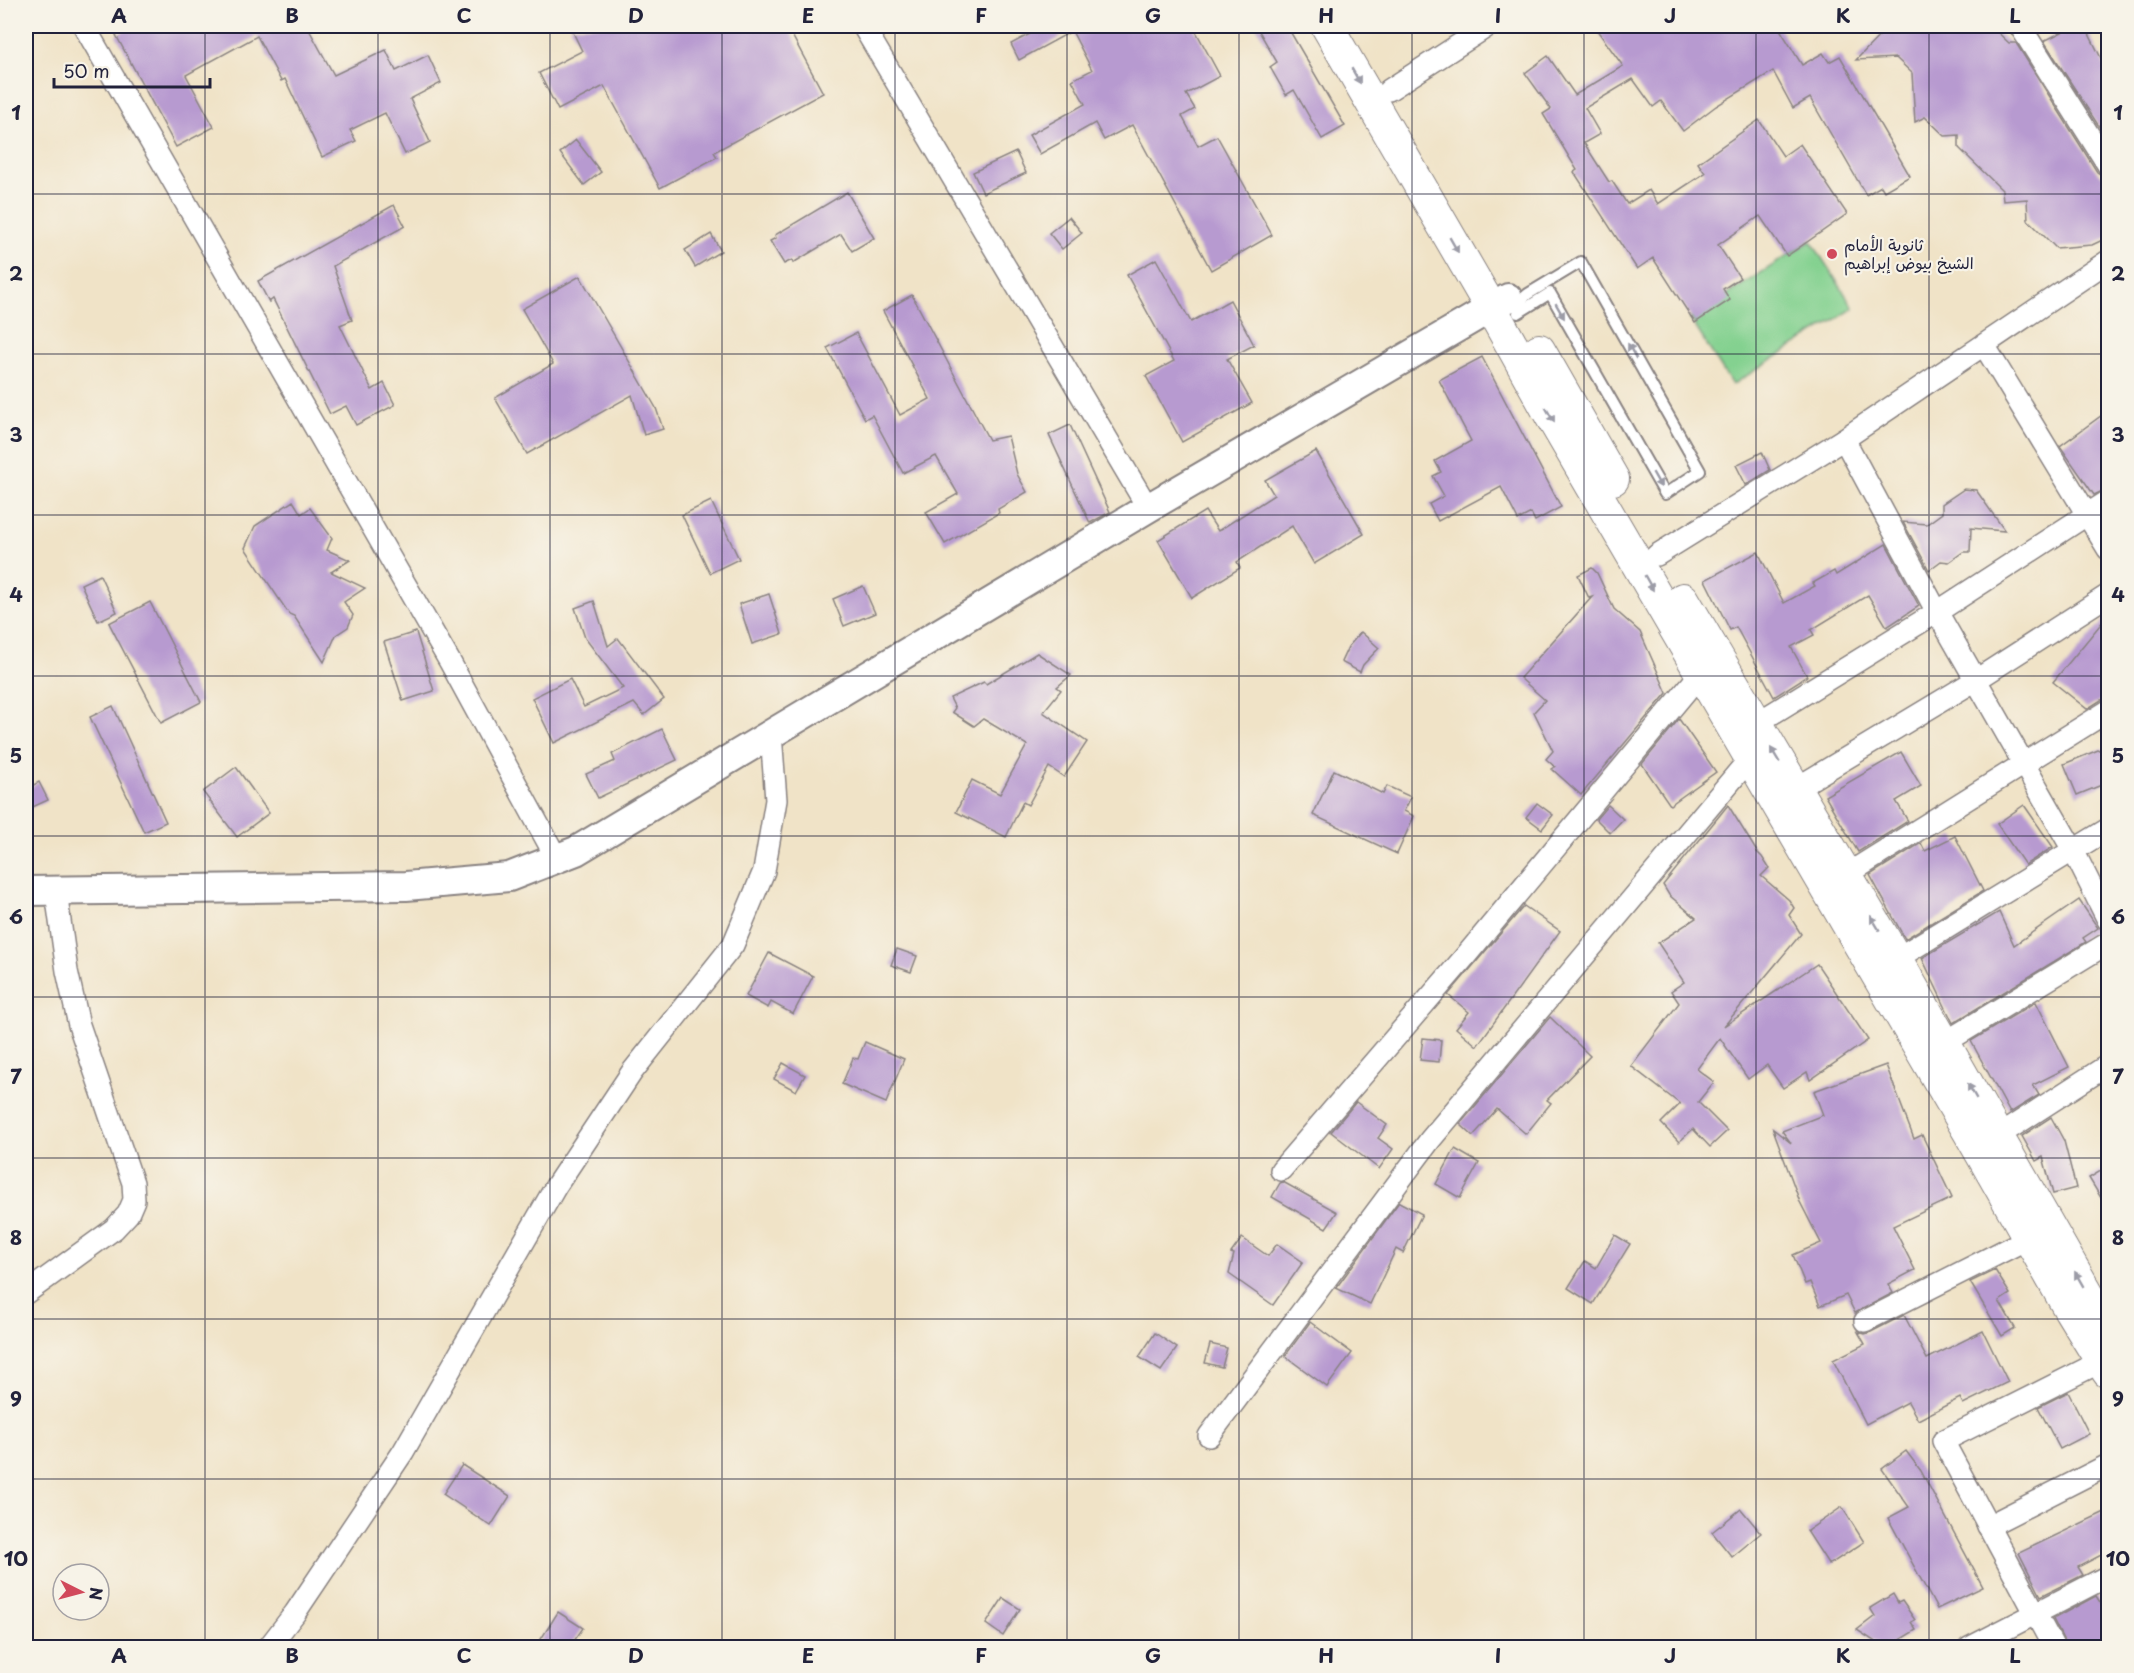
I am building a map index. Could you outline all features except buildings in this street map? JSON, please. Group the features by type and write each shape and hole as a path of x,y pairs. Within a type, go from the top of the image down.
{"main road":[{"path":"1327,26 1508,306 1896,959 2109,1330"},
{"path":"1352,26 1508,306 1551,416 2105,1367"}],"street":[{"path":"84,26 450,662 557,859"},
{"path":"863,26 1148,508"},
{"path":"1389,90 1488,26"},
{"path":"2020,26 2109,165"},
{"path":"1657,555 1844,439 2109,261"},
{"path":"26,891 406,886 509,877 557,859 576,851 1148,508 1508,306"},
{"path":"1984,345 2109,549"},
{"path":"1844,439 1937,612 2073,850 2109,920"},
{"path":"1757,723 1937,612 2109,501"},
{"path":"1796,789 1976,680 2109,595"},
{"path":"1281,1170 1463,959 1701,673"},
{"path":"1846,875 2109,711"},
{"path":"268,1647 295,1612 403,1452 556,1186 632,1072 733,945 764,871 776,800 771,734"},
{"path":"1209,1436 1430,1140 1750,757"},
{"path":"1896,959 2109,829"},
{"path":"26,1293 114,1229 128,1214 134,1200 133,1184 78,1025 67,971 56,892"},
{"path":"1944,1043 2109,943"},
{"path":"1998,1136 2109,1065"},
{"path":"1865,1321 2029,1238"},
{"path":"2054,1647 1943,1441 2105,1367"},
{"path":"1988,1526 2109,1465"},
{"path":"1969,1647 2109,1576"}],"lane":[{"path":"1581,262 1700,471 1665,494 1551,293 1508,306 1581,262"}],"green space":[{"path":"1811,241 1854,308 1732,385 1690,318"}],"place":[{"name":"ثانوية الأمام الشيخ بيوض إبراهيم","path":"1832,254"}]}
